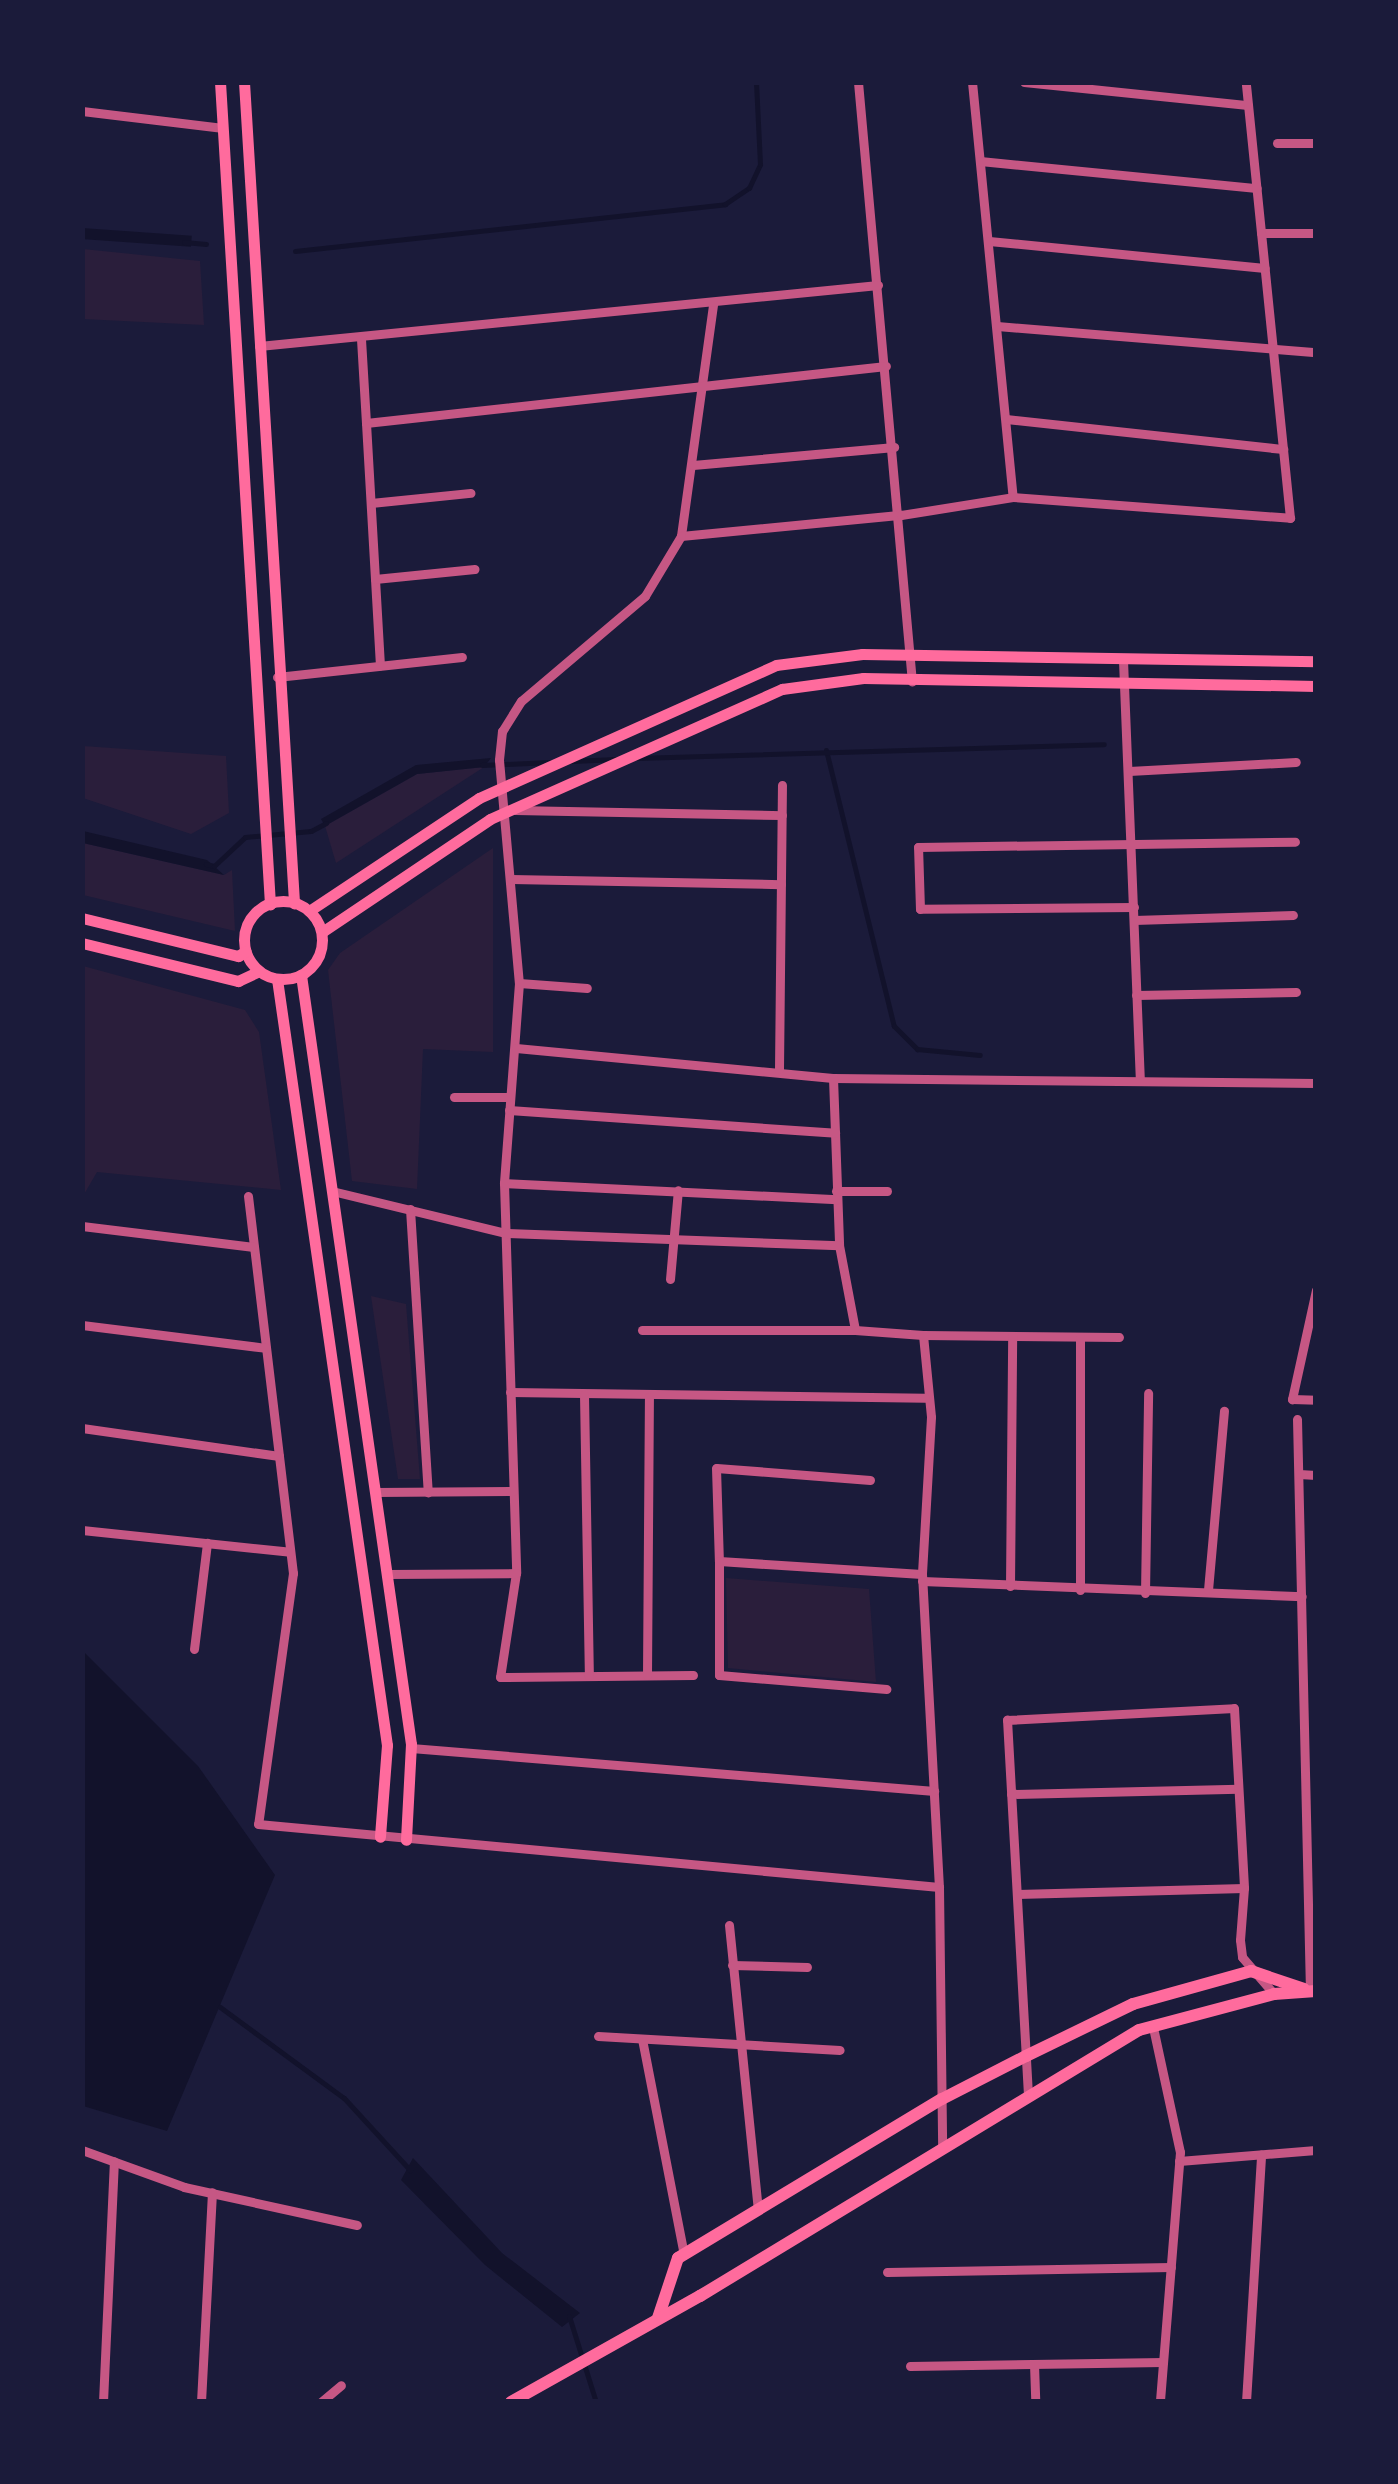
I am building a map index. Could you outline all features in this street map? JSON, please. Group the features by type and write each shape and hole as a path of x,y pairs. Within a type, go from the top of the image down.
{"main road":[{"path":"220,82 259,788 270,904"},
{"path":"244,82 283,786 294,903"},
{"path":"309,911 504,786 750,673 833,656 1316,661"},
{"path":"322,932 508,810 758,696 836,680 1316,686"},
{"path":"294,903 309,911 322,932 318,959 301,975 277,979 259,971 246,951 246,927 270,904 294,903"},
{"path":"82,918 238,956 246,951"},
{"path":"82,943 238,981 259,971"},
{"path":"301,975 411,1748 406,1840"},
{"path":"277,979 387,1745 380,1838"},
{"path":"658,2318 684,2255 942,2099 1026,2056 1133,2004 1251,1971 1313,1991"},
{"path":"511,2402 1139,2030 1274,1994 1313,1991"}],"street":[{"path":"858,82 894,448 912,682"},
{"path":"972,82 1013,496"},
{"path":"1024,82 1248,105"},
{"path":"680,536 900,515 1013,496 1290,518 1246,82"},
{"path":"82,111 222,128"},
{"path":"1277,143 1316,143"},
{"path":"980,161 1257,188"},
{"path":"1261,232 1316,233"},
{"path":"988,241 1265,268"},
{"path":"259,346 713,305 878,285"},
{"path":"693,1675 500,1676 516,1573 504,1184 519,983 502,732 521,701 645,596 680,536 706,386 713,305"},
{"path":"998,326 1316,352"},
{"path":"361,339 380,666"},
{"path":"366,422 886,366"},
{"path":"1006,418 1283,449"},
{"path":"694,465 894,448"},
{"path":"370,503 470,493"},
{"path":"375,579 475,569"},
{"path":"277,677 462,657"},
{"path":"1123,660 1140,1080"},
{"path":"1130,770 1296,762"},
{"path":"779,1068 782,785"},
{"path":"508,810 782,814"},
{"path":"1134,908 920,908 918,847 1295,842"},
{"path":"511,879 781,884"},
{"path":"1134,920 1294,915"},
{"path":"519,983 587,988"},
{"path":"1136,994 1296,992"},
{"path":"516,1048 832,1078 1316,1083"},
{"path":"832,1078 839,1245 855,1330"},
{"path":"454,1097 508,1096"},
{"path":"509,1110 835,1132"},
{"path":"504,1184 836,1195 887,1191"},
{"path":"670,1278 678,1190"},
{"path":"332,1191 505,1233 839,1245"},
{"path":"248,1196 290,1552 281,1691 258,1824 939,1887"},
{"path":"410,1210 428,1492"},
{"path":"82,1226 254,1247"},
{"path":"1316,1290 1292,1399 1316,1400"},
{"path":"82,1325 266,1348"},
{"path":"642,1330 855,1330 1119,1338"},
{"path":"924,1335 924,1398 931,1417 922,1577 939,1887 942,2146"},
{"path":"1010,1586 1012,1336"},
{"path":"1080,1337 1080,1590"},
{"path":"510,1392 924,1398"},
{"path":"1145,1592 1148,1394"},
{"path":"584,1395 588,1676"},
{"path":"647,1675 648,1397"},
{"path":"1208,1590 1224,1411"},
{"path":"1297,1419 1303,1632 1310,1718 1313,1991"},
{"path":"82,1428 279,1456"},
{"path":"870,1480 716,1468 719,1674 886,1688"},
{"path":"1298,1474 1316,1475"},
{"path":"375,1492 513,1492"},
{"path":"82,1530 290,1552"},
{"path":"194,1648 206,1543"},
{"path":"1301,1554 1316,1554"},
{"path":"719,1561 1010,1586 1302,1596"},
{"path":"387,1574 516,1573"},
{"path":"1303,1632 1316,1631"},
{"path":"1028,2095 1007,1720 1234,1708 1244,1888 1240,1940 1251,1971 1274,1994"},
{"path":"411,1748 934,1792"},
{"path":"1011,1794 1238,1788"},
{"path":"1017,1894 1244,1888"},
{"path":"729,1925 738,2044 758,2210"},
{"path":"732,1965 808,1967"},
{"path":"1154,2032 1179,2160 1160,2402"},
{"path":"598,2036 840,2050"},
{"path":"642,2039 684,2255"},
{"path":"82,2150 212,2192 357,2226"},
{"path":"1179,2160 1316,2150"},
{"path":"1246,2402 1261,2154"},
{"path":"102,2402 114,2161"},
{"path":"200,2402 212,2192"},
{"path":"887,2272 1171,2266"},
{"path":"910,2366 1163,2362"},
{"path":"1034,2364 1035,2402"},
{"path":"321,2402 342,2385"}],"shaded area":[{"path":"82,228 192,236 191,247 82,239"},
{"path":"83,249 200,261 204,325 83,319"},
{"path":"83,746 226,756 229,813 191,834 83,798"},
{"path":"491,758 484,767 417,774 325,826 321,819 416,765"},
{"path":"484,767 336,863 325,826 417,774"},
{"path":"83,831 207,860 224,875 83,843"},
{"path":"83,843 224,875 232,870 235,931 83,895"},
{"path":"493,848 493,1052 423,1049 417,1189 352,1181 328,970 340,953"},
{"path":"83,966 245,1010 259,1032 281,1190 97,1172 83,1196"},
{"path":"371,1296 406,1304 420,1479 398,1479"},
{"path":"726,1578 869,1589 876,1682 728,1668"},
{"path":"83,1651 198,1766 275,1875 167,2131 83,2106"},
{"path":"413,2158 502,2253 580,2313 562,2327 485,2265 401,2180"}],"waterway":[{"path":"295,251 725,204 749,188 760,164 756,82"},
{"path":"184,242 206,244"},
{"path":"637,758 1104,744"},
{"path":"826,750 894,1026 917,1049 980,1055"},
{"path":"572,761 616,759"},
{"path":"482,765 551,762"},
{"path":"206,864 214,866 245,837 311,831 326,823"},
{"path":"220,2007 344,2098 410,2170"},
{"path":"569,2316 596,2402"},
{"path":"638,2402 698,2402"}]}
